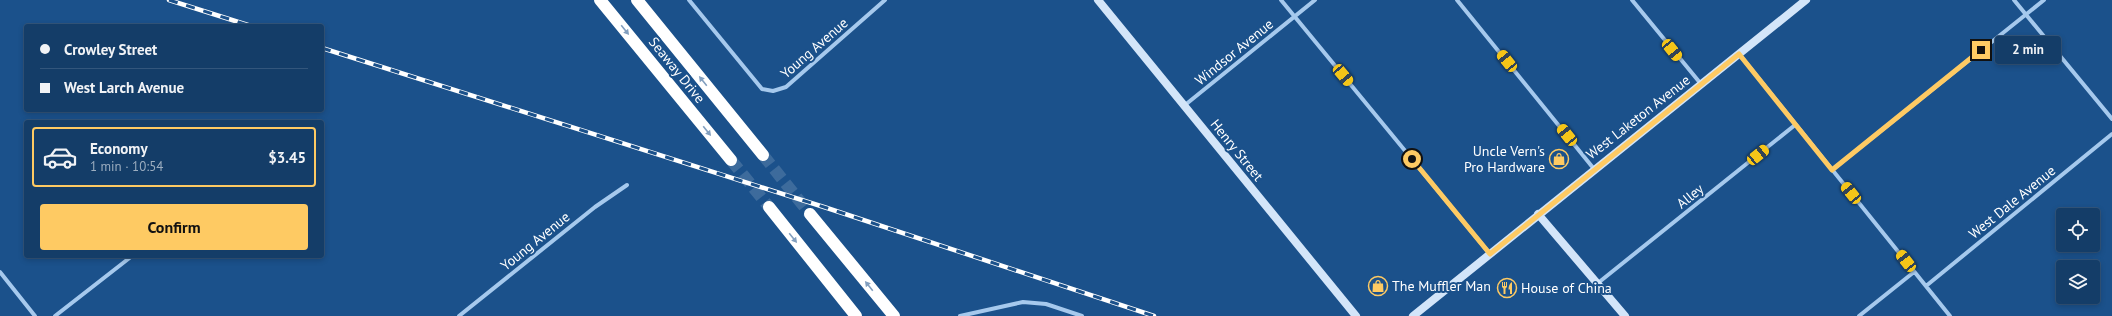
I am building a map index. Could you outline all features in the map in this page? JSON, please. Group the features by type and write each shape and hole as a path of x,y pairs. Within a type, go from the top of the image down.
{"highway":[{"name":"Seaway Drive","path":"600,0 731,160"},
{"name":"Seaway Drive","path":"638,0 762,155"},
{"path":"769,208 856,316"},
{"path":"810,214 894,316"}],"main road":[{"name":"Henry Street","path":"1098,0 1356,316"},
{"name":"West Laketon Avenue","path":"1413,316 1538,214 1739,54 1801,1"},
{"path":"1538,214 1625,316"}],"street":[{"name":"Young Avenue","path":"689,0 762,89 773,90 786,87 885,0"},
{"path":"1281,0 1490,254"},
{"name":"Windsor Avenue","path":"1185,105 1315,0"},
{"path":"1457,0 1594,169"},
{"path":"1632,0 1701,84"},
{"path":"2014,0 2112,119"},
{"path":"1832,170 2044,0"},
{"path":"1739,54 1950,316"},
{"name":"Alley","path":"1598,283 1795,125"},
{"name":"West Dale Avenue","path":"1926,286 2112,134"},
{"name":"Young Avenue","path":"459,316 595,207 627,185"},
{"path":"55,316 129,258"},
{"path":"0,272 35,316"},
{"path":"1859,316 1914,272"},
{"path":"960,316 1023,302 1046,304 1082,316"}],"tunnel":[{"path":"763,155 810,214"},
{"path":"731,160 769,207"}],"railway":[{"path":"169,0 245,24"},
{"path":"324,49 827,208 1154,316"}],"place":[{"name":"Uncle Vern's Pro Hardware","path":"1559,159"},
{"name":"The Muffler Man","path":"1378,286"},
{"name":"House of China","path":"1507,288"}],"route":[{"path":"1412,159 1490,254 1739,54 1832,170 1981,50"}]}
